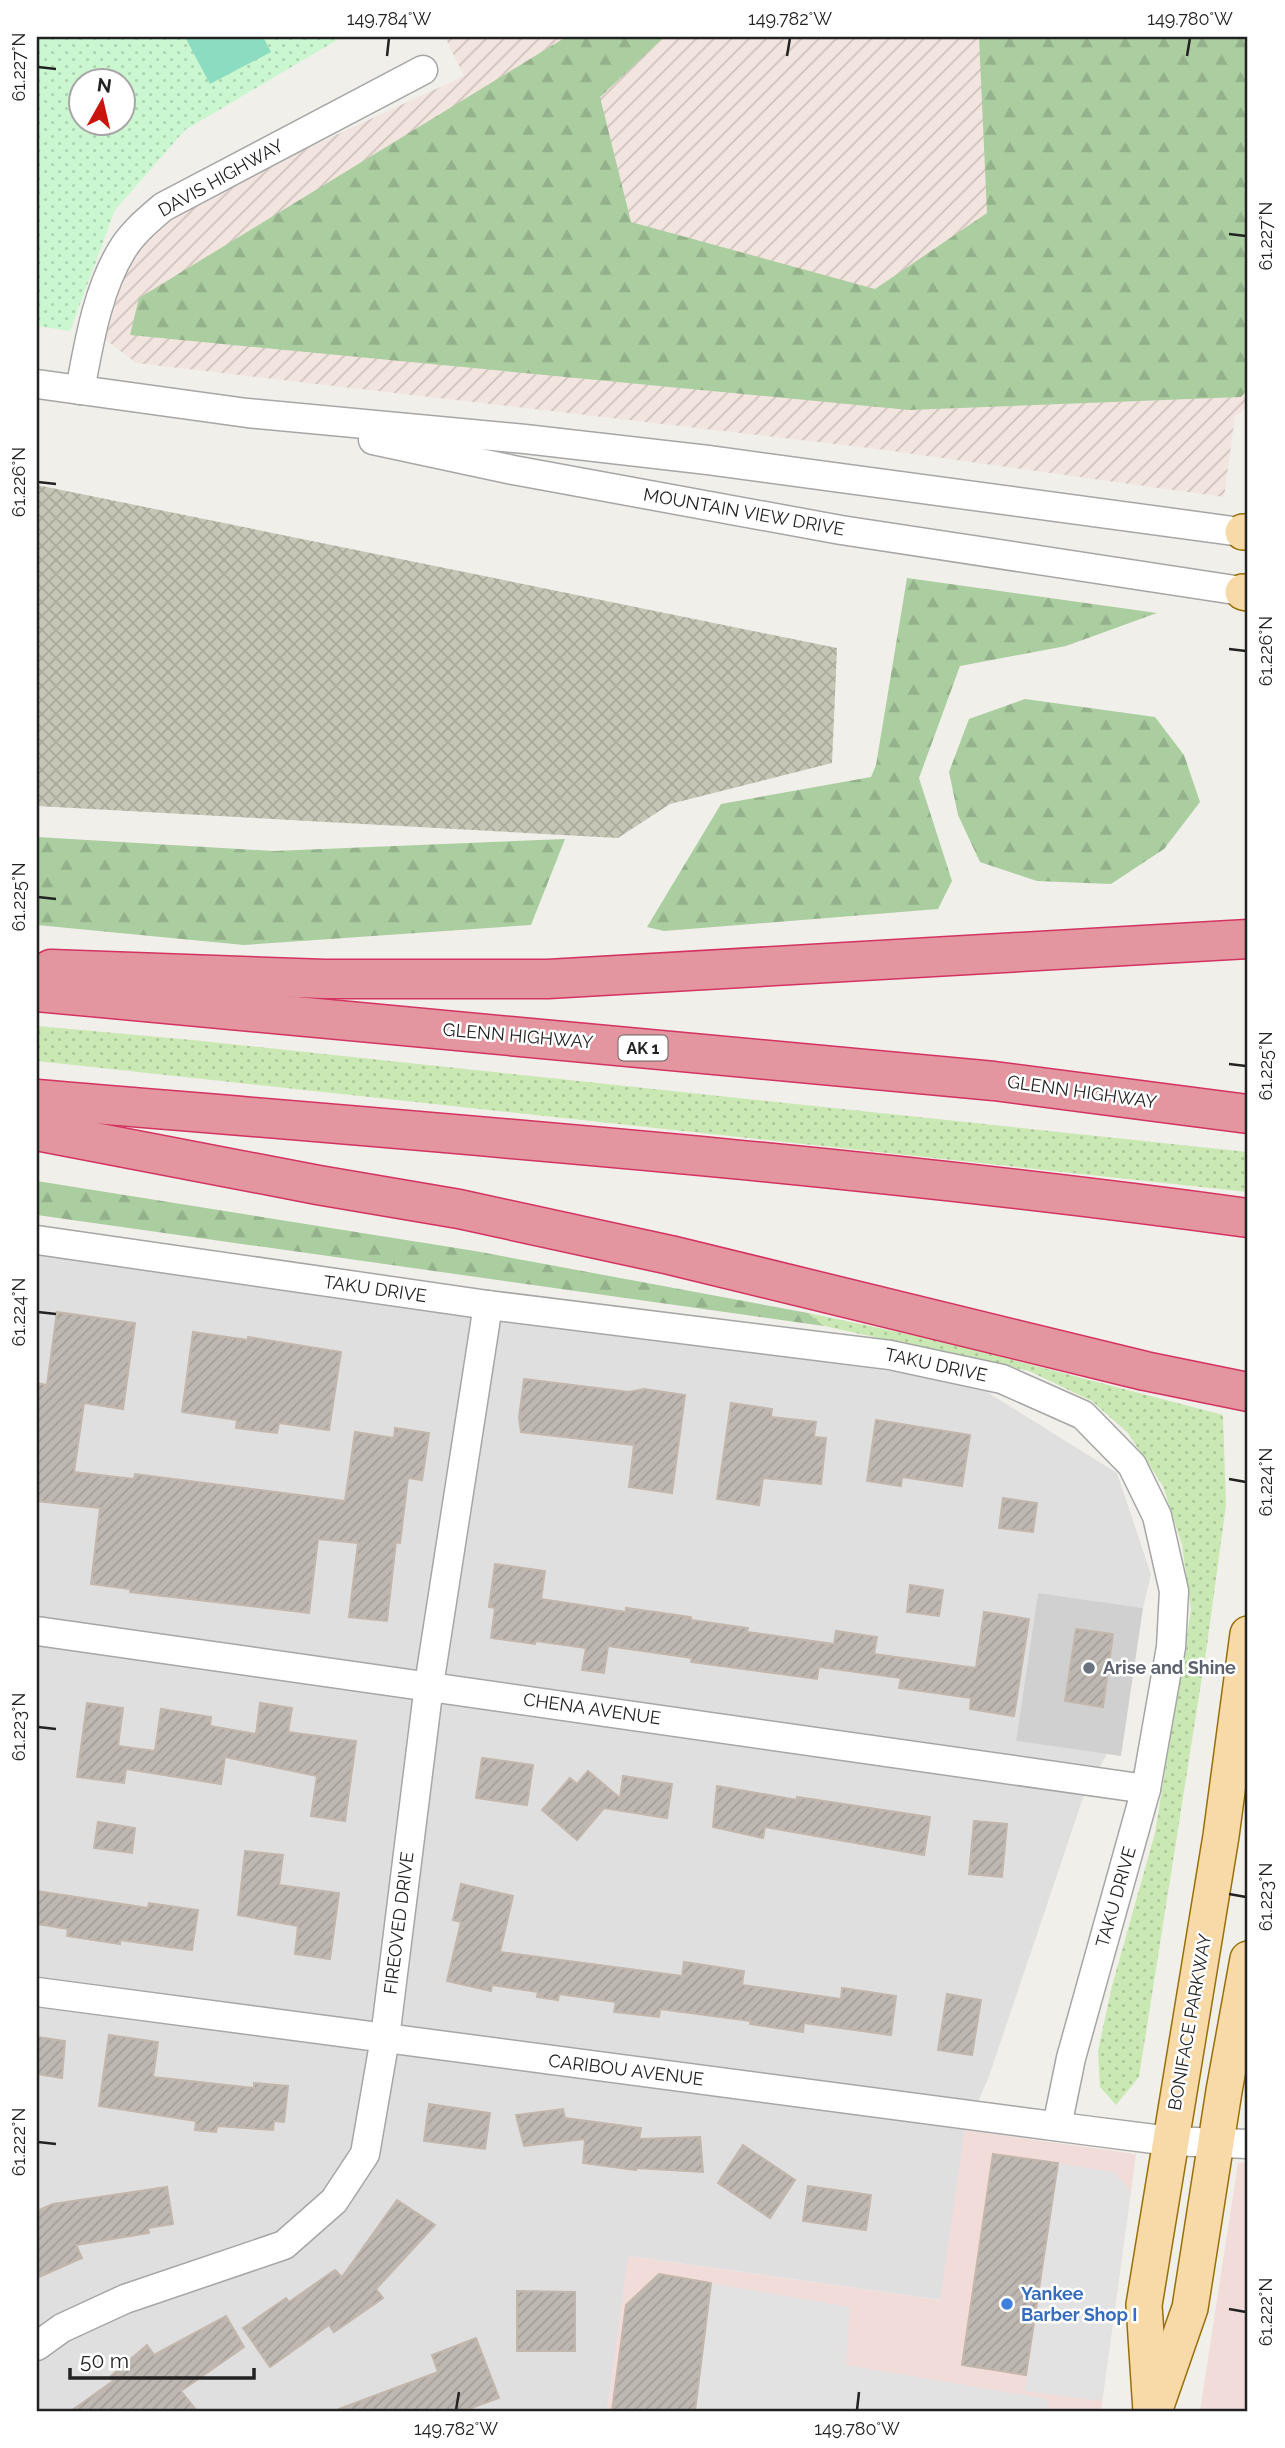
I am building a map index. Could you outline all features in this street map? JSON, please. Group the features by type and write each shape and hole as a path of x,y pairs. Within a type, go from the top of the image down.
{"highway":[{"path":"37,968 325,979 548,979 1248,939"},
{"name":"GLENN HIGHWAY","path":"37,992 994,1081 1248,1114"},
{"path":"994,1081 1248,1095"},
{"path":"37,1098 734,1159 1103,1198 1248,1218"},
{"path":"37,1132 459,1209 670,1255 1145,1371 1248,1392"}],"main road":[{"name":"BONIFACE PARKWAY","path":"1152,2411 1144,2305 1221,1836 1248,1634"},
{"name":"BONIFACE PARKWAY","path":"1152,2411 1191,2308 1232,2144 1248,1959"}],"street":[{"name":"DAVIS HIGHWAY","path":"80,390 108,276 123,248 141,226 163,206 423,70"},
{"name":"MOUNTAIN VIEW DRIVE","path":"37,384 247,414 525,439 708,460 1246,532"},
{"name":"MOUNTAIN VIEW DRIVE","path":"247,414 513,470 841,530 1247,592"},
{"name":"TAKU DRIVE","path":"37,1240 488,1305 890,1355 1002,1379 1083,1415 1132,1465 1157,1516 1174,1591 1171,1647 1146,1789 1071,2058 1057,2126"},
{"name":"FIREOVED DRIVE","path":"37,2346 62,2328 125,2299 284,2245 334,2201 365,2154 385,2038 429,1685 488,1305"},
{"name":"CHENA AVENUE","path":"37,1631 1146,1789"},
{"name":"CARIBOU AVENUE","path":"37,1992 1170,2141 1232,2144"}],"shaded area":[{"path":"445,37 1248,37 1248,408 1235,416 1224,497 878,449 136,363 105,339 120,288 146,232 171,211 464,76"},
{"path":"37,485 837,648 832,763 670,804 618,838 37,806"},
{"path":"37,1252 895,1372 987,1392 1117,1473 1151,1574 1143,1608 1038,1593 1016,1741 1107,1754 1084,1795 988,2079 965,2130 941,2300 629,2256 607,2411 37,2411"},
{"path":"1038,1593 1143,1608 1121,1756 1016,1741"},
{"path":"965,2130 1136,2154 1101,2411 607,2411 628,2256 940,2300"},
{"path":"1248,2162 1248,2411 1200,2411 1238,2163"},
{"path":"1058,2163 1114,2172 1131,2192 1102,2401 1025,2391"},
{"path":"711,2283 850,2307 846,2365 1048,2399 1046,2411 695,2411"}],"green space":[{"path":"37,37 342,37 185,130 115,210 70,331 37,326"},
{"path":"185,37 263,37 271,52 210,84"},
{"path":"566,37 664,37 600,97 631,222 875,289 987,213 979,37 1248,37 1248,389 1241,397 909,410 130,335 139,298"},
{"path":"907,578 1157,613 1066,646 960,666 919,778 952,881 938,909 664,931 647,927 721,804 871,777 876,765"},
{"path":"1025,699 1155,717 1184,755 1200,802 1164,849 1111,884 1037,881 980,862 958,815 949,772 969,719"},
{"path":"37,837 274,851 565,839 531,925 244,945 37,925"},
{"path":"37,1026 192,1040 1248,1152 1248,1192 37,1061"},
{"path":"37,1181 475,1251 808,1313 824,1326 37,1215"},
{"path":"808,1313 945,1342 1223,1415 1226,1505 1207,1645 1139,2077 1116,2105 1100,2087 1098,2051 1112,1986 1155,1833 1191,1610 1182,1545 1163,1486 1128,1433 1092,1401 1029,1371 824,1326"}],"building":[{"path":"57,1312 135,1323 123,1409 84,1403 74,1472 134,1479 135,1474 345,1501 355,1432 394,1438 395,1428 429,1433 422,1480 408,1478 400,1543 396,1542 387,1621 349,1617 358,1543 318,1539 309,1613 130,1592 130,1589 91,1584 100,1508 37,1501 37,1383 47,1385"},
{"path":"193,1332 248,1340 248,1337 341,1352 329,1430 279,1423 277,1433 236,1428 237,1420 182,1412"},
{"path":"524,1379 629,1392 644,1389 685,1395 672,1493 629,1487 634,1445 521,1432 519,1418"},
{"path":"731,1403 772,1409 771,1417 816,1422 814,1437 826,1438 821,1484 763,1478 759,1505 717,1499"},
{"path":"876,1420 970,1435 962,1486 902,1477 901,1486 867,1481"},
{"path":"1003,1498 1037,1503 1033,1532 999,1528"},
{"path":"495,1564 545,1571 541,1599 626,1612 626,1608 691,1617 691,1620 748,1628 747,1632 834,1644 836,1631 877,1637 874,1654 976,1668 984,1612 1029,1619 1014,1716 970,1709 971,1698 899,1688 901,1678 819,1667 817,1679 691,1662 692,1658 608,1646 604,1673 582,1670 586,1648 491,1638 495,1608 489,1607"},
{"path":"910,1585 943,1590 939,1616 907,1612"},
{"name":"Arise and Shine","path":"1076,1629 1113,1634 1103,1707 1065,1701"},
{"path":"87,1703 123,1708 118,1746 155,1751 161,1709 211,1717 210,1726 256,1734 260,1703 292,1708 288,1732 356,1741 345,1821 311,1816 317,1776 225,1757 221,1784 126,1769 124,1783 77,1777"},
{"path":"482,1758 533,1765 527,1805 476,1798"},
{"path":"588,1771 620,1798 623,1776 672,1784 667,1818 604,1808 577,1840 542,1810 570,1778 577,1784"},
{"path":"717,1786 797,1800 797,1797 930,1817 924,1855 765,1827 763,1838 713,1827"},
{"path":"974,1821 1007,1824 1002,1877 969,1874"},
{"path":"98,1822 135,1828 132,1853 94,1848"},
{"path":"245,1851 283,1855 279,1885 339,1893 330,1959 295,1954 298,1926 238,1915"},
{"path":"461,1884 513,1896 500,1952 682,1976 684,1962 744,1971 742,1985 841,1999 842,1988 896,1996 891,2035 804,2023 803,2032 750,2024 751,2021 660,2009 659,2017 614,2012 616,2002 559,1994 558,2000 537,1997 538,1992 492,1985 491,1991 447,1981 461,1922 453,1920"},
{"path":"37,1891 148,1908 149,1903 198,1910 192,1950 67,1936 68,1929 37,1924"},
{"path":"947,1994 981,2000 972,2055 938,2050"},
{"path":"109,2035 158,2042 153,2077 254,2088 254,2083 288,2086 284,2122 274,2121 273,2130 217,2126 216,2132 195,2130 196,2121 99,2106"},
{"path":"37,2037 65,2041 62,2078 37,2074"},
{"path":"429,2104 490,2113 485,2149 424,2141"},
{"path":"563,2109 565,2118 641,2128 639,2139 700,2137 703,2172 636,2170 583,2163 585,2139 524,2146 516,2115"},
{"path":"743,2145 795,2180 770,2218 718,2183"},
{"path":"993,2154 1058,2163 1026,2375 962,2365"},
{"path":"808,2186 871,2195 866,2230 803,2221"},
{"path":"167,2187 173,2224 148,2228 149,2233 76,2245 82,2258 37,2278 37,2211 53,2204"},
{"path":"397,2200 435,2225 376,2289 383,2298 334,2332 329,2325 270,2367 243,2328 286,2298 289,2302 335,2270 342,2277"},
{"path":"659,2274 711,2283 695,2411 612,2411 626,2305"},
{"path":"517,2291 575,2292 575,2351 517,2351"},
{"path":"226,2316 244,2347 181,2391 197,2411 71,2411 113,2381 110,2377 147,2345 154,2355"},
{"path":"476,2338 499,2398 463,2411 339,2411 438,2372 432,2355"}],"place":[{"name":"Arise and Shine","path":"1089,1668"},
{"name":"Yankee Barber Shop I","path":"1007,2304"}]}
